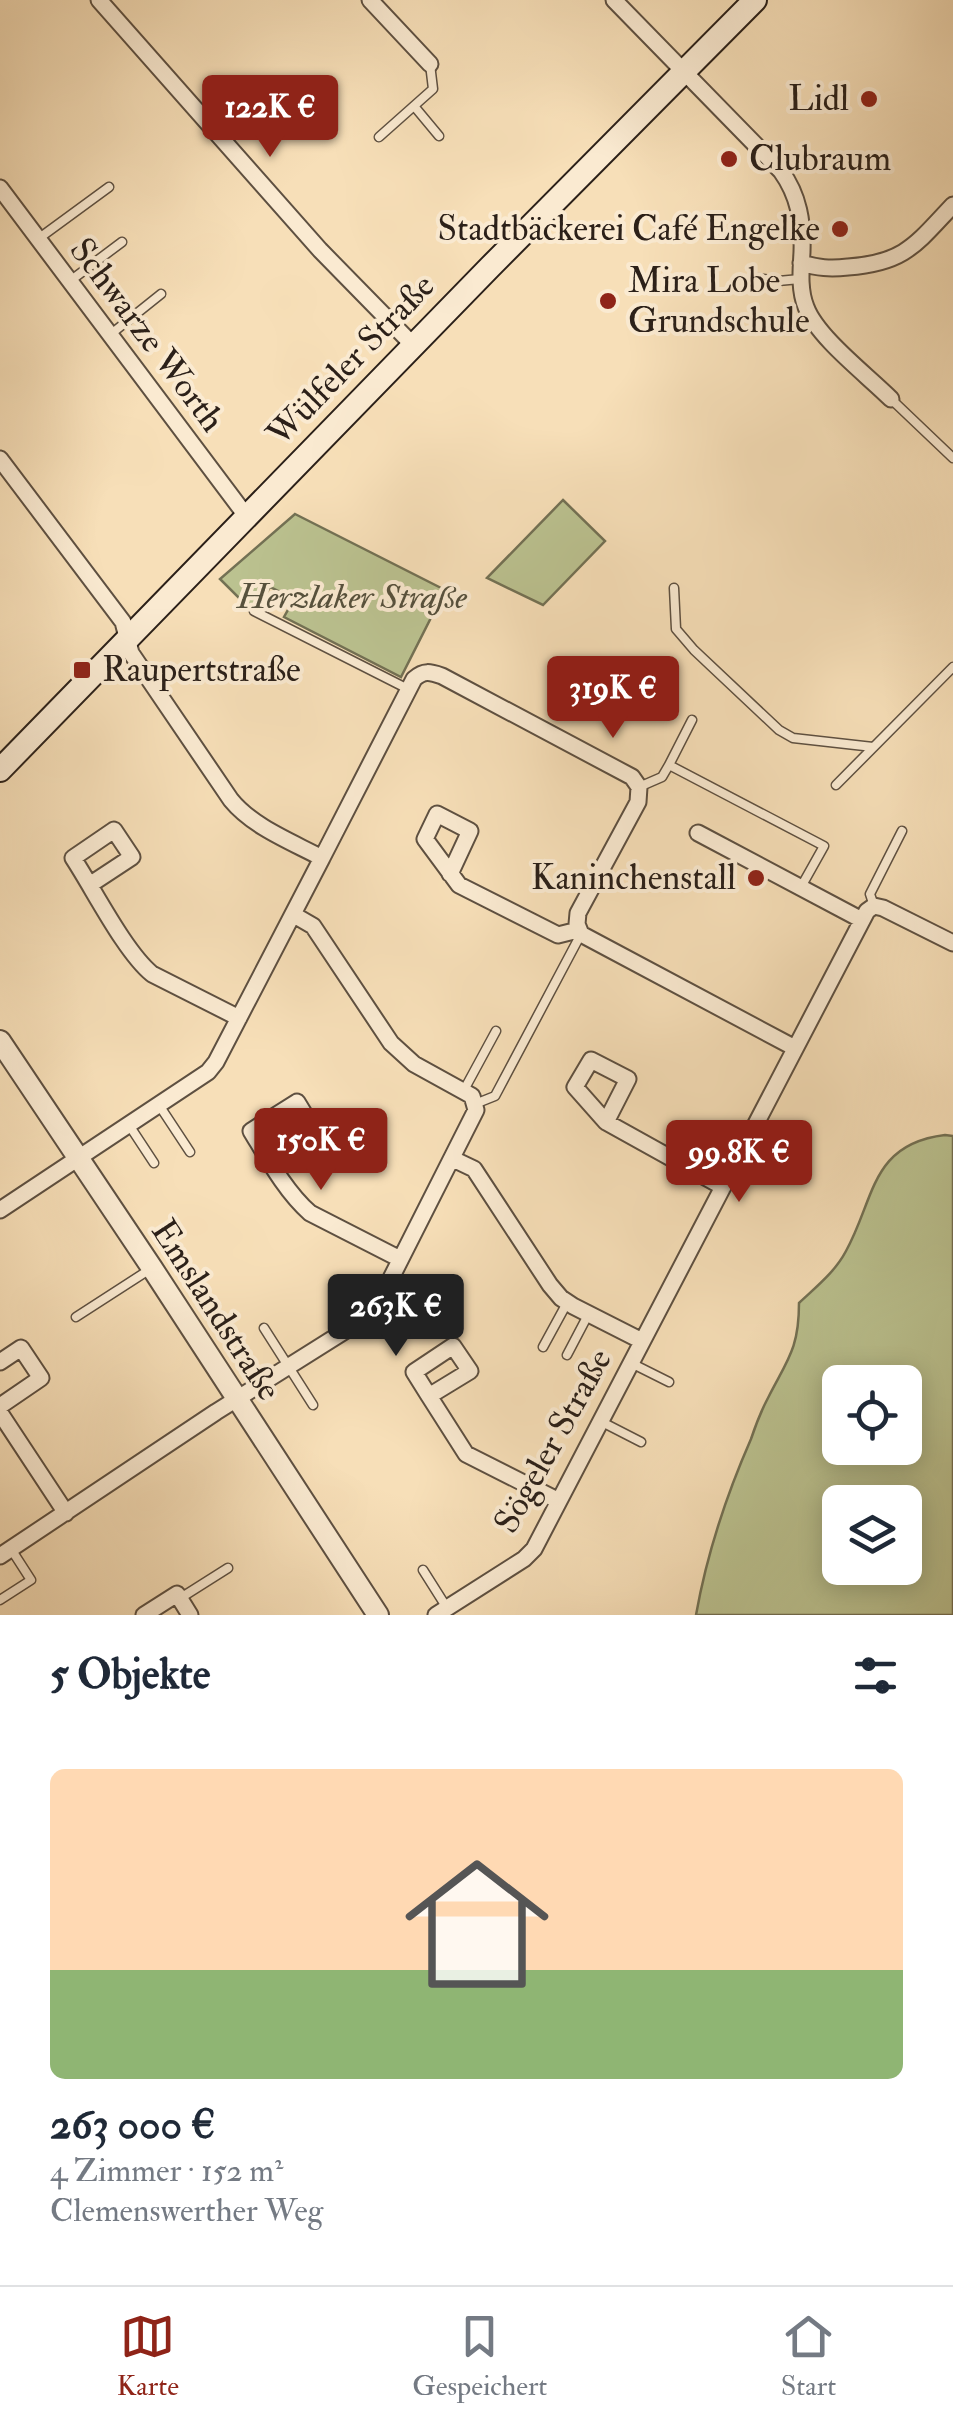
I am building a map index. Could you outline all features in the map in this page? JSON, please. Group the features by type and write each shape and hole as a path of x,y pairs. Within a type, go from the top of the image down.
{"main road":[{"name":"Wülfeler Straße","path":"0,770 748,2"}],"street":[{"path":"99,0 320,250 414,346"},
{"path":"370,0 430,64"},
{"path":"614,0 781,171 792,187 801,220 805,305 813,320 890,398"},
{"name":"Schwarze Worth","path":"0,188 246,517"},
{"path":"801,271 882,264 906,253 953,205"},
{"path":"0,459 122,622 131,652 240,811 322,858"},
{"path":"0,1210 208,1072 420,673 442,676 632,777 640,787 638,802 578,913 579,932"},
{"path":"698,833 860,920"},
{"path":"450,874 459,885 558,935 579,932 795,1048"},
{"path":"90,884 144,967 239,1018"},
{"path":"642,1341 867,910 874,906 883,908 953,943"},
{"path":"6,1552 235,1399 356,1324 379,1302 476,1110 472,1096 414,1064 391,1044 313,926 294,915"},
{"name":"Emslandstraße","path":"0,1041 378,1615"},
{"path":"606,1122 723,1187"},
{"path":"266,1155 310,1213 400,1259"},
{"name":"Sögeler Straße","path":"449,1611 534,1549 642,1341 568,1302 550,1285 474,1169 453,1159"},
{"path":"0,1362 21,1348 41,1378 0,1406"},
{"path":"430,1396 466,1454 559,1501"},
{"path":"0,1413 66,1513"},
{"path":"144,1615 176,1594 190,1615"}],"lane":[{"path":"378,137 433,90 430,64"},
{"path":"414,106 439,136"},
{"path":"38,239 108,187"},
{"path":"70,281 122,242"},
{"path":"757,278 778,281 801,271"},
{"path":"111,334 160,294"},
{"path":"890,398 953,458"},
{"path":"674,588 676,629 779,730 792,738 874,746"},
{"path":"254,611 410,690"},
{"path":"836,785 953,667"},
{"path":"640,787 662,777 692,720"},
{"path":"669,765 824,846 800,888"},
{"path":"874,906 870,894 902,831"},
{"path":"475,1104 494,1096 579,932"},
{"path":"464,1090 496,1031"},
{"path":"159,1105 190,1152"},
{"path":"129,1125 154,1163"},
{"path":"76,1318 152,1268"},
{"path":"543,1347 568,1302"},
{"path":"567,1355 589,1314"},
{"path":"264,1328 313,1404"},
{"path":"631,1363 669,1382"},
{"path":"600,1421 641,1442"},
{"path":"0,1600 31,1580 6,1552"},
{"path":"179,1598 228,1568"},
{"path":"423,1570 449,1611"}],"green space":[{"path":"563,500 605,541 543,605 487,578"},
{"name":"Herzlaker Straße","path":"295,514 445,590 401,677 284,617 294,599 270,587 257,608 244,603 220,579"},
{"path":"953,1136 953,1615 696,1615 726,1503 762,1411 795,1342 799,1303 842,1259 878,1177 902,1150 920,1140"}],"place":[{"name":"Lidl","path":"869,99"},
{"name":"Clubraum","path":"729,159"},
{"name":"Stadtbäckerei Café Engelke","path":"840,229"},
{"name":"Mira Lobe Grundschule","path":"608,301"},
{"name":"Raupertstraße","path":"82,670"},
{"name":"Kaninchenstall","path":"756,878"}]}
